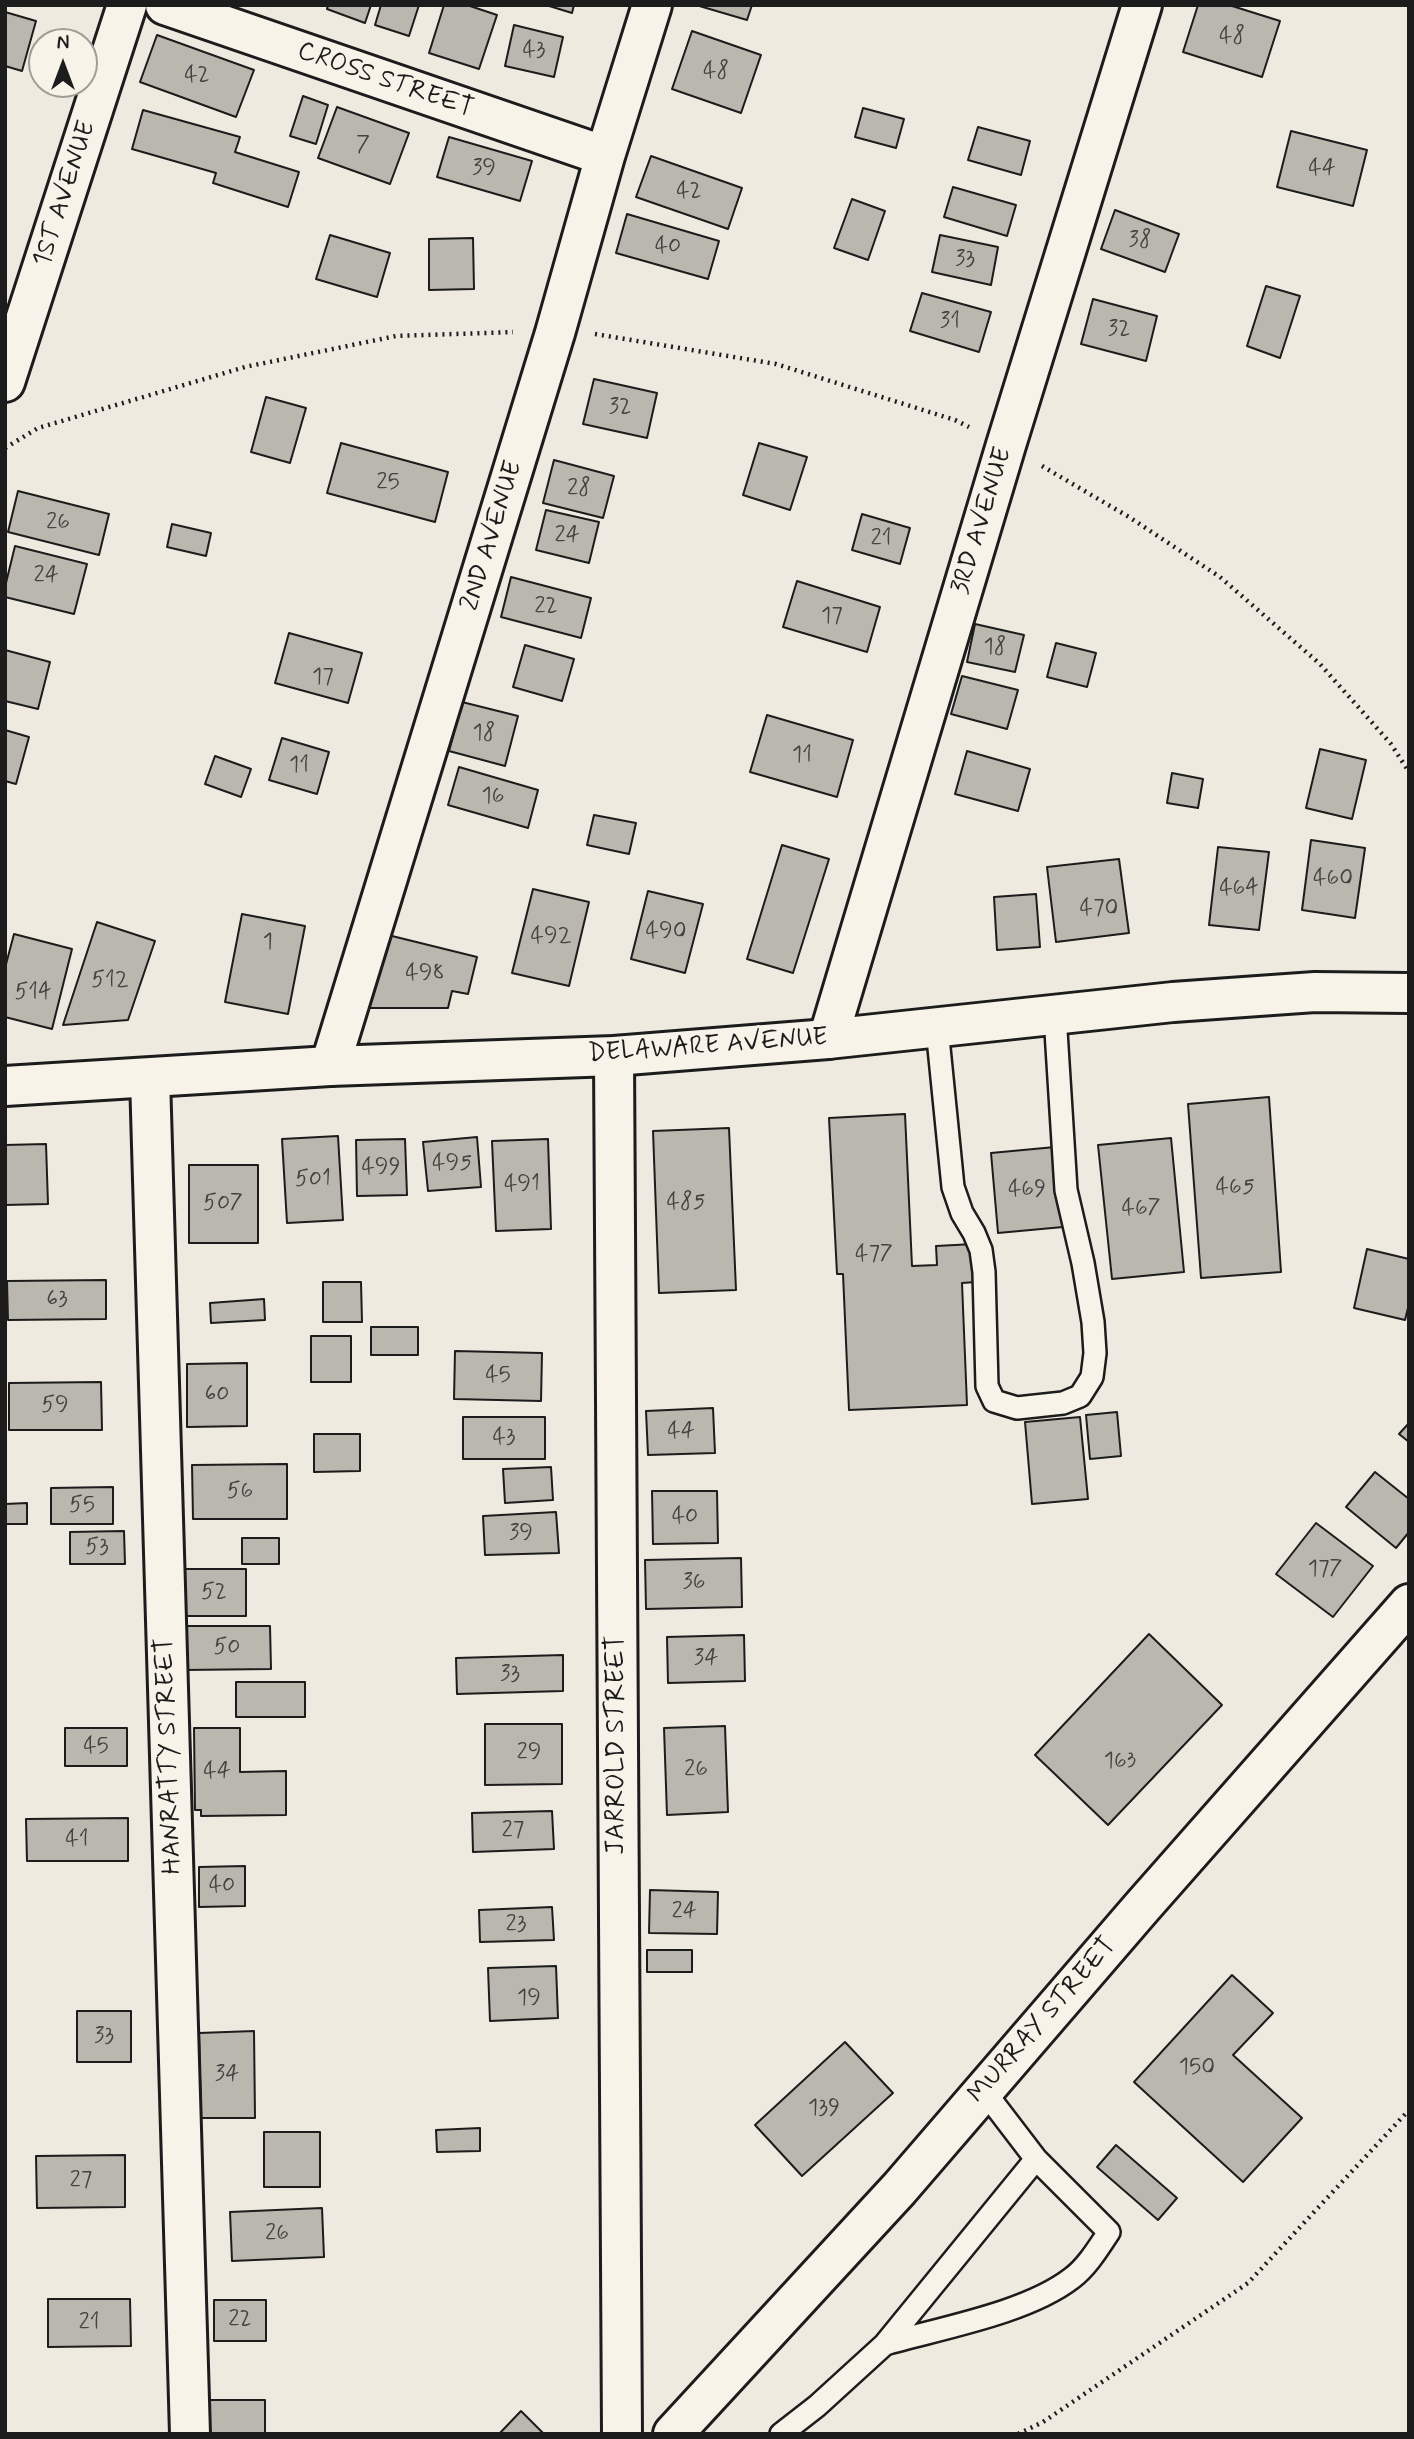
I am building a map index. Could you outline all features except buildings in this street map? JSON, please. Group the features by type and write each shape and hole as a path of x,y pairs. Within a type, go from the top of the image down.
{"street":[{"name":"1ST AVENUE","path":"5,382 127,5"},
{"name":"CROSS STREET","path":"164,5 605,156"},
{"name":"2ND AVENUE","path":"330,1066 555,333 605,156 652,5"},
{"name":"3RD AVENUE","path":"828,1039 1142,5"},
{"name":"DELAWARE AVENUE","path":"5,1086 330,1066 614,1056 828,1039 1173,1002 1315,992 1409,993"},
{"name":"JARROLD STREET","path":"614,1056 622,2434"},
{"name":"HANRATTY STREET","path":"150,1078 190,2434"},
{"name":"MURRAY STREET","path":"673,2434 899,2189 1142,1906 1409,1604"}],"lane":[{"path":"937,1028 953,1187 962,1213 981,1250 987,1387 994,1401 1017,1408 1040,1406 1063,1403 1080,1396 1092,1377 1095,1353 1093,1322 1083,1263 1066,1190 1055,1015"},
{"path":"885,2344 1027,2304 1074,2277 1109,2232 1036,2159 984,2091"},
{"path":"781,2434 817,2406 885,2344 1036,2159"}],"path":[{"path":"5,448 38,428 245,367 396,336 598,334 776,364 955,420 1006,446 1129,517 1220,577 1320,664 1391,744 1409,772"},
{"path":"1018,2434 1043,2422 1248,2283 1409,2110"}]}
